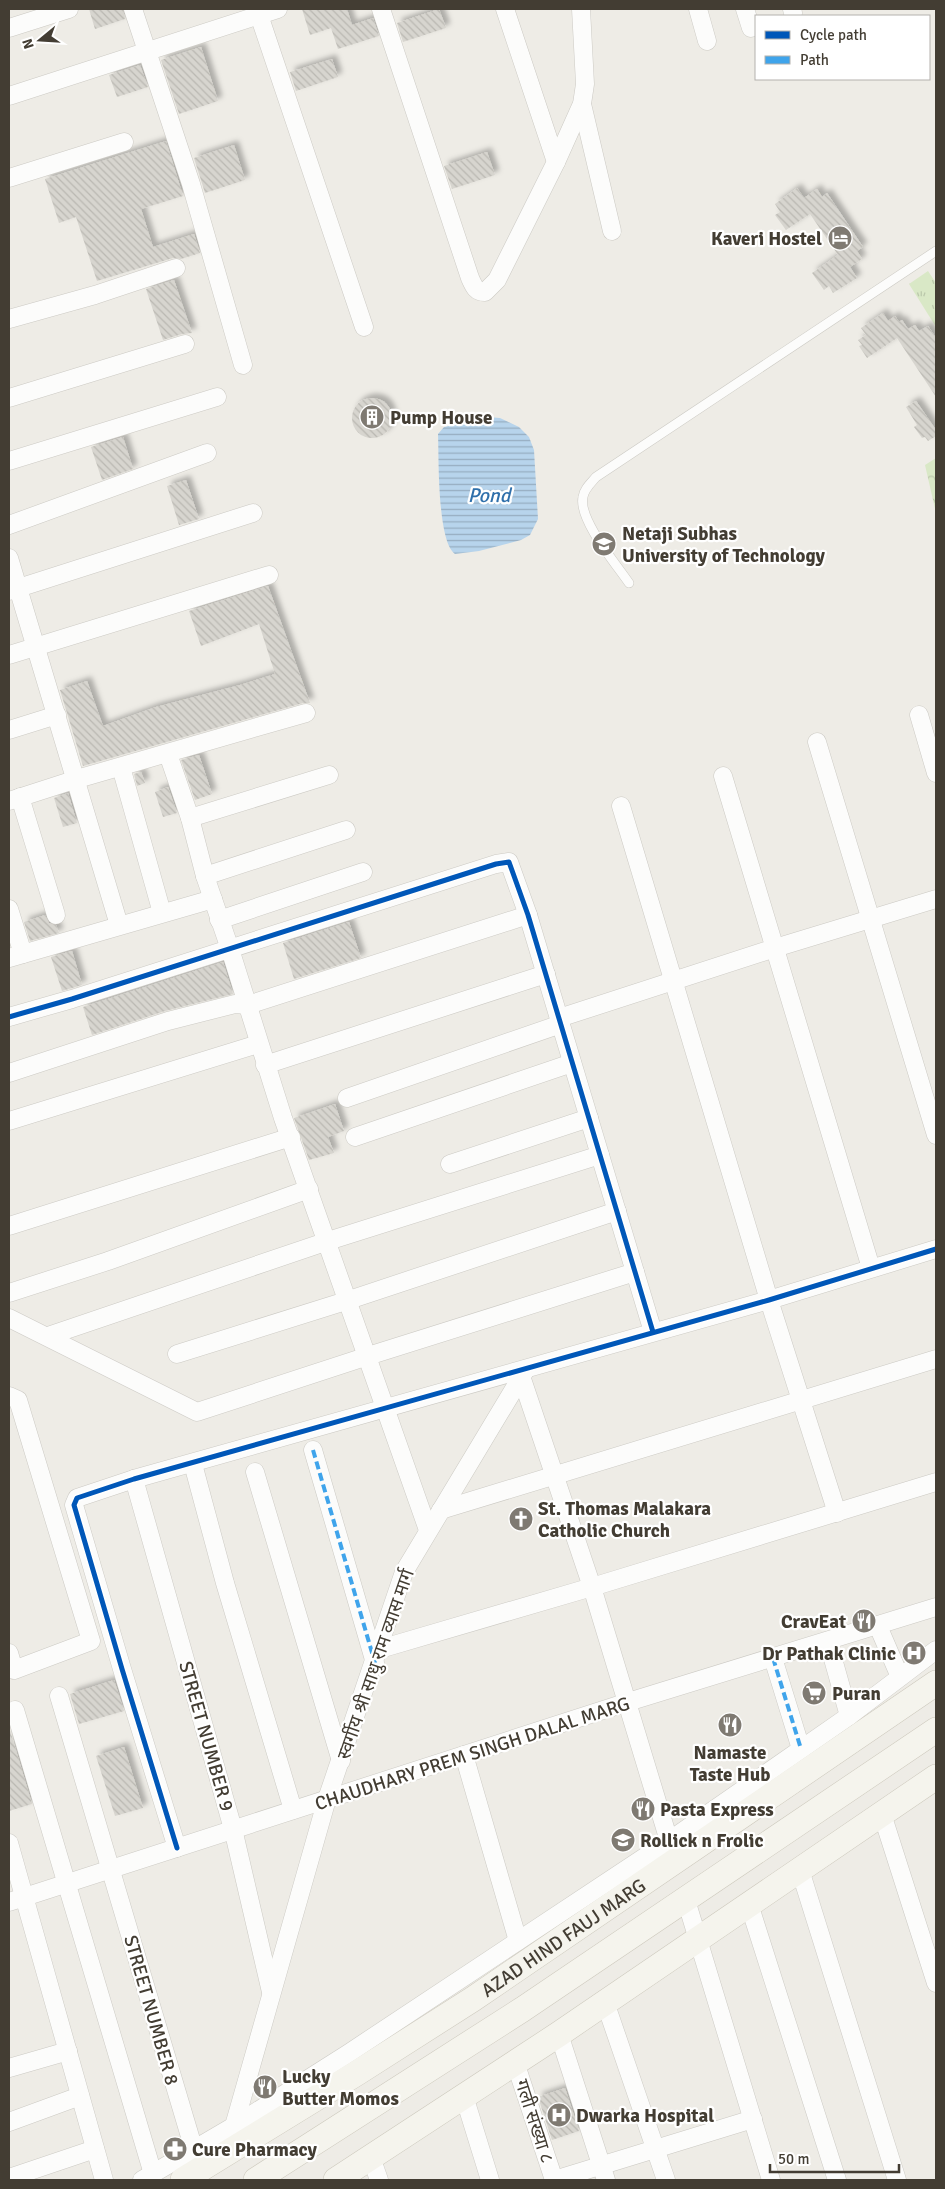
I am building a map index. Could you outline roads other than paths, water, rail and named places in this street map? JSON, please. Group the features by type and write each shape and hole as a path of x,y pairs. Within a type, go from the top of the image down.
{"main road":[{"name":"AZAD HIND FAUJ MARG","path":"184,2180 240,2134 473,1999 936,1683"},
{"name":"AZAD HIND FAUJ MARG","path":"256,2180 523,2009 936,1730"},
{"path":"336,2180 559,2034 936,1777"}],"street":[{"path":"9,28 69,9"},
{"path":"133,9 191,184 242,365"},
{"path":"9,96 148,51 258,12 278,9"},
{"path":"381,9 470,278 479,292 486,292 498,280 556,162 582,104 585,84 581,9"},
{"path":"505,9 556,162"},
{"path":"698,9 707,41"},
{"path":"745,9 751,28"},
{"path":"258,12 364,327"},
{"path":"582,104 612,232"},
{"path":"9,178 124,142"},
{"path":"9,319 95,295 176,268"},
{"path":"9,398 185,344"},
{"path":"9,461 217,397"},
{"path":"9,525 207,453"},
{"path":"13,590 253,513"},
{"path":"9,558 13,590 35,647 57,715 119,925"},
{"path":"9,655 269,575"},
{"path":"56,915 14,799 306,713"},
{"path":"9,730 57,715"},
{"path":"919,715 936,773"},
{"path":"817,742 936,1135"},
{"path":"168,754 190,818 205,876 248,1005 265,1065 349,1300 428,1530"},
{"path":"121,766 162,913"},
{"path":"190,818 329,775"},
{"path":"723,776 871,1268"},
{"path":"621,806 769,1300 837,1512"},
{"path":"205,876 346,830"},
{"path":"9,1017 503,862 509,862 528,915 653,1332"},
{"path":"219,920 363,872"},
{"path":"9,909 16,956 212,899"},
{"path":"347,1098 560,1021 774,948 936,900"},
{"path":"9,1073 168,1021 235,1004 248,1005 528,915"},
{"path":"265,1065 546,974"},
{"path":"9,1121 258,1044"},
{"path":"355,1137 572,1063"},
{"path":"450,1164 589,1118"},
{"path":"9,1226 291,1137"},
{"path":"48,1336 328,1241 600,1155"},
{"path":"9,1293 108,1261 309,1189"},
{"path":"177,1354 349,1300 617,1211"},
{"path":"177,1848 122,1669 74,1502 77,1498 134,1479 523,1373 653,1332 769,1300 936,1249"},
{"path":"9,1318 197,1412 635,1272"},
{"path":"441,1510 936,1359"},
{"path":"523,1373 628,1702 669,1841"},
{"name":"स्वर्गीय श्री साधु राम व्यास मार्ग","path":"240,2134 272,1995 327,1799 404,1572 523,1373"},
{"path":"9,1396 18,1400 91,1642 14,1670 9,1653"},
{"path":"313,1450 377,1656 592,1587 936,1482"},
{"path":"193,1464 225,1583 293,1810"},
{"path":"255,1472 340,1760"},
{"name":"STREET NUMBER 9","path":"134,1479 233,1829 272,1995"},
{"name":"CHAUDHARY PREM SINGH DALAL MARG","path":"17,1900 628,1702 936,1608"},
{"path":"878,1626 900,1677"},
{"path":"828,1641 849,1716"},
{"path":"15,1710 67,1884 148,2177 194,2150 240,2134 349,2053 669,1841 849,1716 936,1650"},
{"path":"773,1658 801,1749"},
{"name":"STREET NUMBER 8","path":"59,1696 194,2150"},
{"path":"464,1755 518,1942"},
{"path":"882,1814 936,1983"},
{"path":"9,1843 17,1900 68,2051 104,2180"},
{"path":"800,1870 897,2180"},
{"path":"686,1900 771,2180"},
{"path":"749,1904 837,2180"},
{"path":"605,2002 666,2180"},
{"path":"559,2034 604,2173"},
{"path":"9,2068 68,2051"},
{"name":"गली संख्या ८","path":"515,2062 554,2180"},
{"path":"9,2122 80,2096"},
{"path":"464,2096 490,2180"},
{"path":"554,2180 604,2173 656,2149 753,2118"},
{"path":"9,2178 95,2149"},
{"path":"371,2157 379,2180"}],"lane":[{"path":"629,583 587,521 583,509 582,497 587,487 596,477 936,251"}],"water":[{"name":"Pond","path":"488,417 500,418 519,427 529,437 534,450 538,519 530,535 521,540 479,551 455,554 449,546 442,517 438,434 444,427"}],"place":[{"name":"Kaveri Hostel","path":"840,238"},
{"name":"Pump House","path":"372,417"},
{"name":"Netaji Subhas University of Technology","path":"604,544"},
{"name":"St. Thomas Malakara Catholic Church","path":"521,1519"},
{"name":"CravEat","path":"864,1621"},
{"name":"Dr Pathak Clinic","path":"914,1653"},
{"name":"Puran","path":"814,1693"},
{"name":"Namaste Taste Hub","path":"730,1725"},
{"name":"Pasta Express","path":"643,1809"},
{"name":"Rollick n Frolic","path":"623,1840"},
{"name":"Lucky Butter Momos","path":"265,2087"},
{"name":"Dwarka Hospital","path":"559,2115"},
{"name":"Cure Pharmacy","path":"175,2149"}]}
